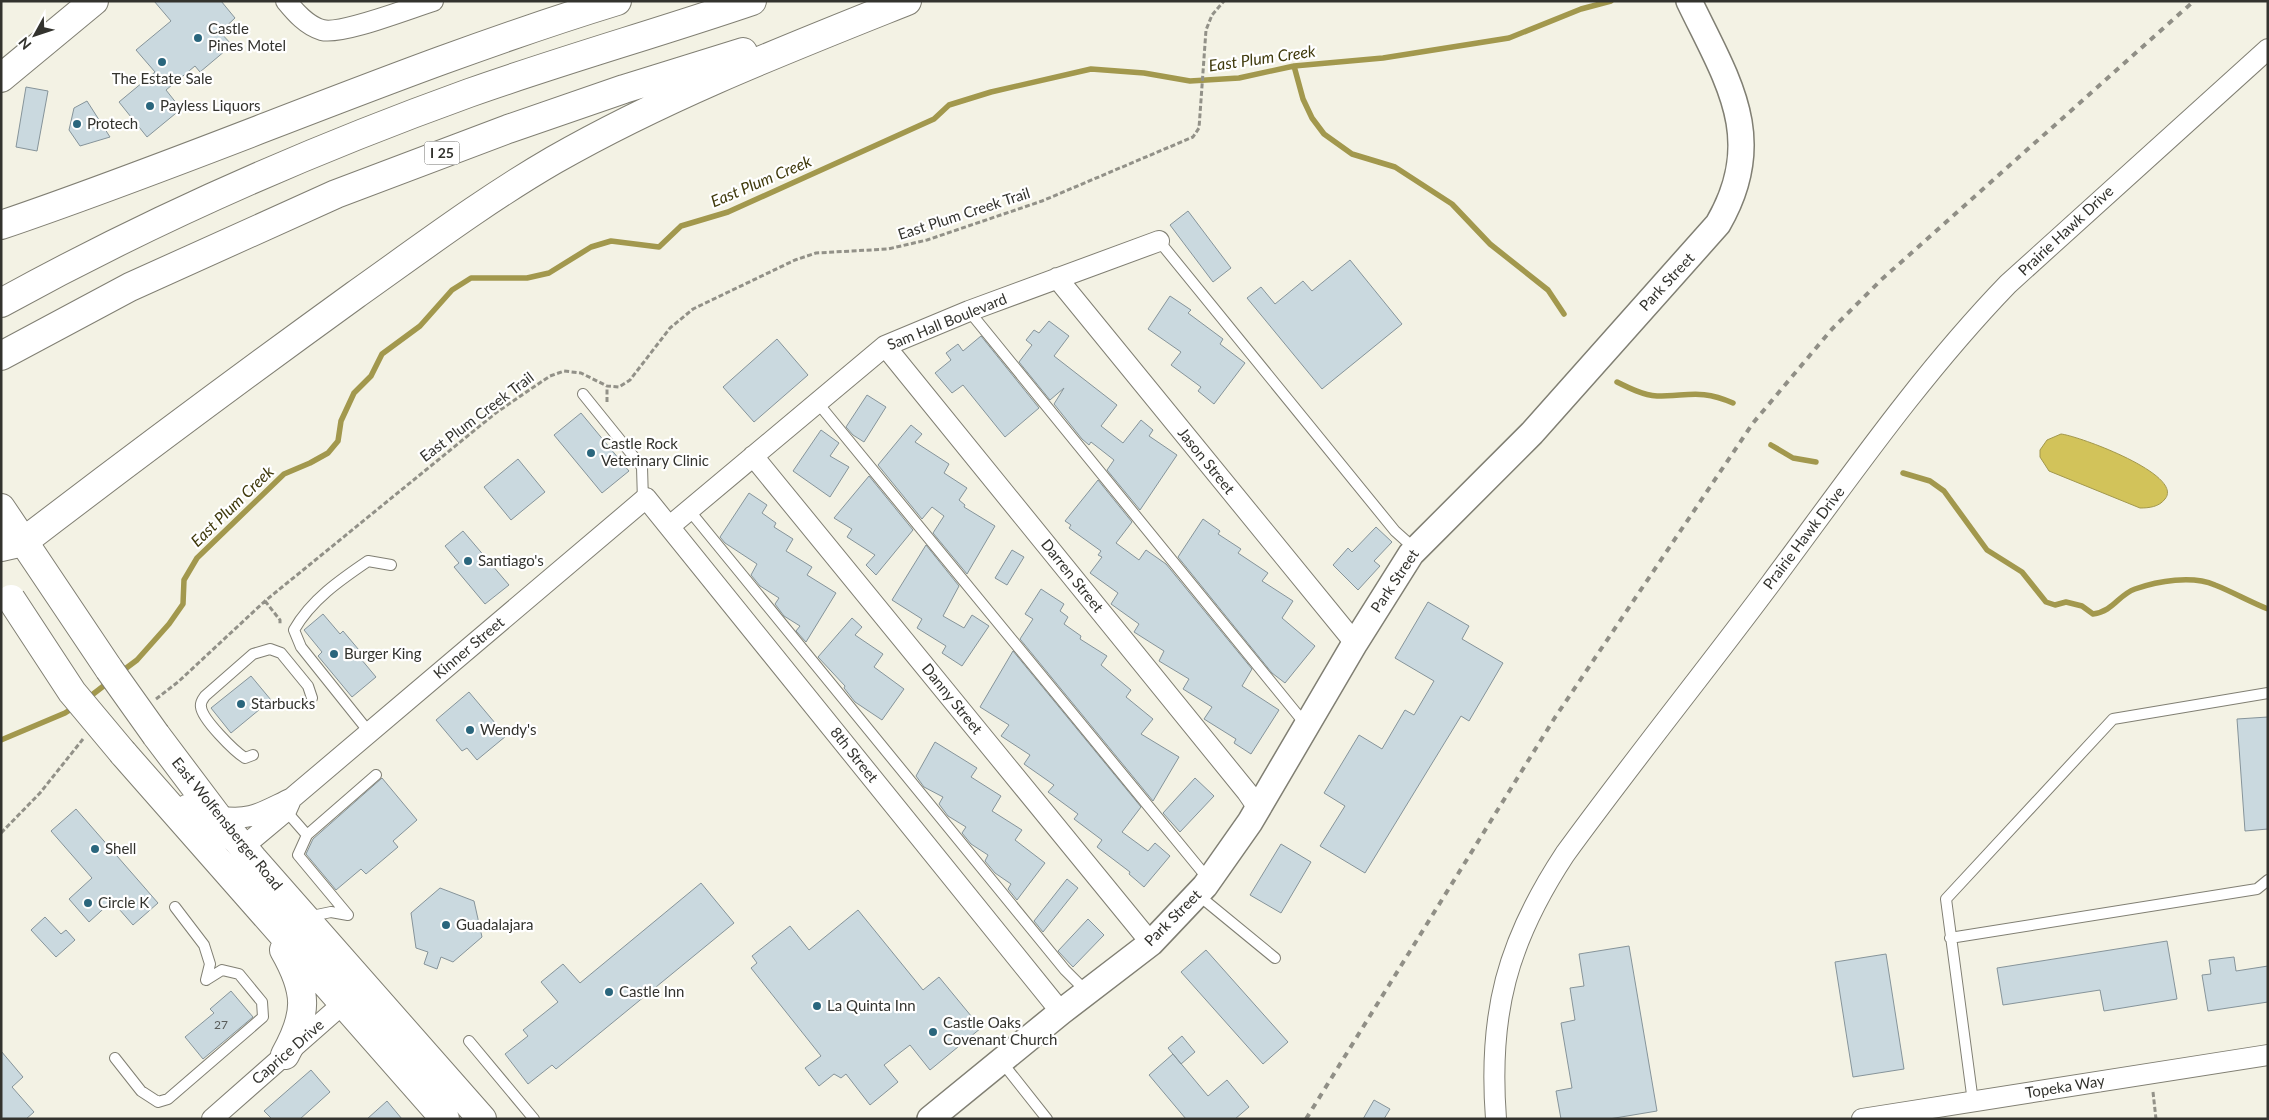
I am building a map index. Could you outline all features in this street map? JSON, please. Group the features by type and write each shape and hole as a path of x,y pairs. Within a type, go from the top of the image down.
{"main road":[{"path":"1,78 94,1"},
{"path":"1,225 518,32 617,1"},
{"path":"1,304 190,209 367,131 488,87 752,1"},
{"path":"12,544 218,393 397,266 552,162 589,141 700,87 905,1"},
{"name":"I 25","path":"1,356 130,287 336,194 508,129 624,89 905,1"},
{"path":"1,217 30,215"},
{"name":"East Wolfensberger Road","path":"1,508 12,544 48,578 156,735 217,816 482,1119"},
{"name":"East Wolfensberger Road","path":"6,592 72,692 445,1119"},
{"path":"247,893 293,966 303,994 302,1022 285,1055"}],"street":[{"path":"286,1 305,20 323,30 339,29 433,1"},
{"name":"Park Street","path":"930,1119 1061,1012 1151,943 1203,887 1258,808 1355,643 1415,550 1532,433 1718,224 1735,191 1742,157 1740,122 1725,77 1689,1"},
{"name":"Prairie Hawk Drive","path":"1496,1119 1493,1064 1494,1036 1504,984 1528,915 1565,854 1920,383 1974,319 2030,264 2268,49"},
{"name":"Sam Hall Boulevard","path":"670,526 885,346 969,311 1158,241"},
{"name":"Jason Street","path":"1056,278 1355,643"},
{"name":"Darren Street","path":"885,346 1241,784 1258,808"},
{"name":"Danny Street","path":"753,456 1151,943"},
{"name":"8th Street","path":"645,499 670,526 1061,1012"},
{"name":"Kinner Street","path":"243,847 369,732 645,499"},
{"path":"129,759 166,781 202,824 243,847"},
{"name":"Kinner Street","path":"217,816 236,819 250,818 289,804"},
{"name":"Caprice Drive","path":"212,1119 365,985"},
{"name":"Topeka Way","path":"1862,1119 2268,1055"}],"lane":[{"path":"1158,241 1388,523 1415,550"},
{"path":"969,311 1306,726"},
{"path":"583,394 642,467 645,499"},
{"path":"817,402 1203,887 1275,958"},
{"path":"689,510 1065,970 1087,992"},
{"path":"369,732 301,647 294,630 305,611 343,578 368,561 391,565"},
{"path":"253,755 245,758 236,753 205,716 201,709 205,696 253,654 270,649 281,653 308,686 312,698"},
{"path":"1973,1102 1946,899 2113,719 2268,693"},
{"path":"305,917 331,912 348,915 298,856 307,835 376,775"},
{"path":"289,804 307,835"},
{"path":"1950,938 2257,889 2268,880"},
{"path":"115,1058 141,1091 158,1102 168,1099 263,1017 262,1002 239,974 222,970 206,980 210,964 204,945 175,907"},
{"path":"469,1041 534,1119"},
{"path":"1001,1061 1046,1119"}],"path":[{"name":"East Plum Creek Trail","path":"265,601 498,412 550,376 564,371 581,373 608,386 619,387 630,380 670,328 685,315 794,260 816,253 896,247 927,240 1042,201 1097,179 1132,161 1183,143 1193,137 1199,128 1203,49 1206,30 1212,15 1224,1"},
{"path":"2150,1074 2156,1119"}],"shaded area":[{"path":"2061,434 2107,449 2146,468 2160,479 2167,489 2165,499 2157,505 2140,508 2049,471 2040,457 2040,450 2047,440"}],"building":[{"path":"154,1 221,1 235,18 220,32 232,45 200,72 195,66 166,90 181,109 147,137 119,102 155,72 136,50 171,21"},
{"path":"26,87 48,91 37,151 16,147"},
{"path":"87,101 110,137 80,146 69,130 74,108"},
{"path":"1188,211 1231,268 1213,282 1170,225"},
{"path":"1350,260 1402,324 1322,389 1247,298 1261,287 1275,304 1303,281 1312,291"},
{"path":"1170,296 1191,310 1188,313 1223,339 1220,344 1245,363 1214,404 1198,391 1201,387 1171,365 1181,352 1148,329"},
{"path":"1049,321 1069,336 1054,356 1117,405 1101,426 1123,443 1141,420 1153,430 1149,436 1177,455 1140,510 1107,470 1114,460 1091,442 1089,445 1082,439 1054,404 1064,388 1050,400 1019,362 1032,345 1026,340 1034,330 1039,333"},
{"path":"981,336 1039,408 1005,437 963,385 952,393 935,373 951,360 946,353 958,344 963,351"},
{"path":"777,339 808,375 754,422 723,387"},
{"path":"867,395 886,407 864,442 853,435 846,427"},
{"name":"Castle Rock Veterinary Clinic","path":"581,413 629,471 602,493 554,435"},
{"path":"911,425 922,434 915,442 949,464 944,473 967,488 959,500 965,505 964,507 995,526 967,574 933,533 944,516 932,507 922,519 878,465"},
{"path":"821,430 839,443 830,456 849,467 830,497 793,471"},
{"path":"518,459 545,492 511,520 484,487"},
{"path":"869,476 913,530 876,575 866,565 875,555 847,537 852,529 834,518"},
{"path":"1098,480 1132,522 1116,543 1139,560 1146,550 1166,564 1252,669 1242,686 1279,710 1251,754 1234,743 1236,739 1204,719 1212,707 1183,689 1189,679 1159,661 1164,651 1134,632 1139,624 1111,604 1118,593 1090,573 1102,557 1098,555 1101,551 1069,528 1071,525 1065,521"},
{"path":"749,493 767,505 762,513 776,523 774,527 793,539 786,551 812,567 807,575 836,593 806,642 796,631 800,626 784,616 775,604 779,598 760,586 751,575 757,564 725,543 720,537"},
{"path":"1203,519 1220,531 1218,534 1241,549 1238,553 1268,573 1262,581 1293,601 1282,618 1315,646 1285,683 1272,673 1178,557"},
{"path":"1376,527 1392,542 1374,561 1380,566 1358,590 1333,565 1348,548 1352,552"},
{"path":"463,531 509,585 485,604 454,567 459,563 445,546"},
{"path":"926,545 959,586 943,616 964,628 972,615 989,626 962,666 942,653 946,646 917,628 922,619 892,600"},
{"path":"1012,550 1024,557 1007,585 995,578"},
{"path":"1041,589 1064,604 1060,611 1068,617 1064,624 1081,636 1080,639 1107,656 1101,665 1131,690 1126,697 1153,719 1141,734 1179,757 1153,801 1020,639 1033,619 1025,614"},
{"path":"1428,602 1469,626 1462,639 1503,663 1469,721 1461,716 1365,873 1320,846 1345,806 1324,793 1359,735 1382,749 1405,710 1414,715 1434,681 1395,658"},
{"path":"323,614 340,634 343,631 364,656 361,659 376,677 352,697 318,656 322,652 304,630"},
{"path":"852,618 862,627 855,635 883,654 874,667 904,689 882,720 855,702 844,688 845,686 818,657"},
{"path":"1013,651 1141,807 1122,832 1148,851 1155,843 1170,856 1144,887 1129,874 1130,872 1097,847 1102,840 1074,819 1078,814 1048,792 1054,785 1024,764 1030,755 1001,736 1009,725 980,707"},
{"name":"Starbucks","path":"251,676 271,700 231,733 211,708"},
{"path":"469,692 506,736 477,760 467,748 462,751 436,720"},
{"path":"2268,717 2268,829 2245,831 2237,719"},
{"path":"935,742 977,768 971,777 1001,796 992,811 1022,830 1015,840 1045,863 1017,900 1008,889 1011,884 995,873 985,861 988,855 971,844 962,833 966,827 948,816 939,804 943,797 924,787 916,776"},
{"path":"382,778 417,820 393,841 398,847 366,874 361,869 336,890 306,854 313,839"},
{"path":"1195,778 1214,796 1180,832 1163,813"},
{"path":"76,809 158,903 133,925 112,901 89,922 69,899 92,878 51,831"},
{"path":"1281,844 1311,862 1281,913 1250,895"},
{"path":"1067,879 1078,888 1043,932 1034,921"},
{"name":"Castle Inn","path":"701,883 734,923 556,1069 552,1065 528,1084 505,1054 528,1036 523,1030 558,1002 541,982 563,964 580,983"},
{"name":"Guadalajara","path":"440,888 474,901 482,937 453,962 441,957 437,969 424,964 428,952 416,948 411,913"},
{"path":"858,910 923,990 939,977 981,1028 930,1070 910,1045 884,1065 898,1082 870,1105 846,1074 841,1078 834,1074 819,1086 805,1068 821,1056 751,968 757,963 752,956 790,926 809,950"},
{"path":"45,917 61,934 66,930 75,940 56,957 31,930"},
{"path":"1088,919 1104,935 1073,967 1058,951"},
{"path":"2167,941 2177,999 2104,1011 2100,990 2003,1005 1997,968"},
{"path":"1629,946 1657,1111 1609,1119 1561,1119 1556,1091 1572,1088 1561,1023 1575,1020 1570,988 1584,986 1579,954"},
{"path":"1206,950 1288,1042 1263,1064 1181,972"},
{"path":"1886,954 1904,1069 1853,1077 1835,962"},
{"path":"2234,957 2236,971 2268,966 2268,1002 2208,1011 2202,975 2211,974 2209,960"},
{"path":"231,991 253,1017 203,1059 185,1037 214,1013 210,1009"},
{"path":"1182,1036 1195,1052 1181,1064 1168,1048"},
{"path":"1,1051 23,1077 12,1087 34,1112 26,1119 1,1119"},
{"path":"1173,1054 1208,1096 1227,1080 1249,1107 1235,1119 1186,1119 1149,1075"},
{"path":"311,1070 330,1092 300,1119 272,1119 264,1111"},
{"path":"1374,1100 1390,1109 1384,1119 1363,1119"},
{"path":"387,1101 402,1119 367,1119"}],"waterway":[{"name":"East Plum Creek","path":"121,672 137,660 169,624 183,604 184,580 197,558 284,474 328,453 338,441 341,421 354,393 371,376 382,354 420,326 452,290 471,278 527,278 549,273 591,247 611,241 659,247 681,226 728,212 934,119 949,105 991,92 1091,69 1144,73 1190,81 1239,78 1294,66 1383,58 1509,38 1581,9 1611,1"},
{"path":"1294,66 1303,99 1312,118 1324,134 1352,154 1395,167 1452,204 1490,244 1548,290 1564,314"},
{"path":"1617,382 1636,391 1657,396 1695,394 1712,396 1733,403"},
{"path":"1771,445 1793,458 1816,462"},
{"path":"1903,473 1930,481 1944,491 1987,550 2022,572 2046,602 2055,605 2066,602 2082,606 2093,614 2106,610 2124,595 2135,589 2175,580 2196,580 2215,585 2268,609"},
{"name":"East Plum Creek","path":"88,698 110,681"},
{"name":"East Plum Creek","path":"1,740 65,713 76,706"}],"railway":[{"path":"1306,1119 1554,719 1753,423 1832,329 1881,280 2194,1"}],"place":[{"name":"Castle Pines Motel","path":"198,38"},
{"name":"The Estate Sale","path":"162,62"},
{"name":"Payless Liquors","path":"150,106"},
{"name":"Protech","path":"77,124"},
{"name":"Castle Rock Veterinary Clinic","path":"591,453"},
{"name":"Santiago's","path":"468,561"},
{"name":"Burger King","path":"334,654"},
{"name":"Starbucks","path":"241,704"},
{"name":"Wendy's","path":"470,730"},
{"name":"Shell","path":"95,849"},
{"name":"Circle K","path":"88,903"},
{"name":"Guadalajara","path":"446,925"},
{"name":"Castle Inn","path":"609,992"},
{"name":"La Quinta Inn","path":"817,1006"},
{"name":"Castle Oaks Covenant Church","path":"933,1032"}]}
